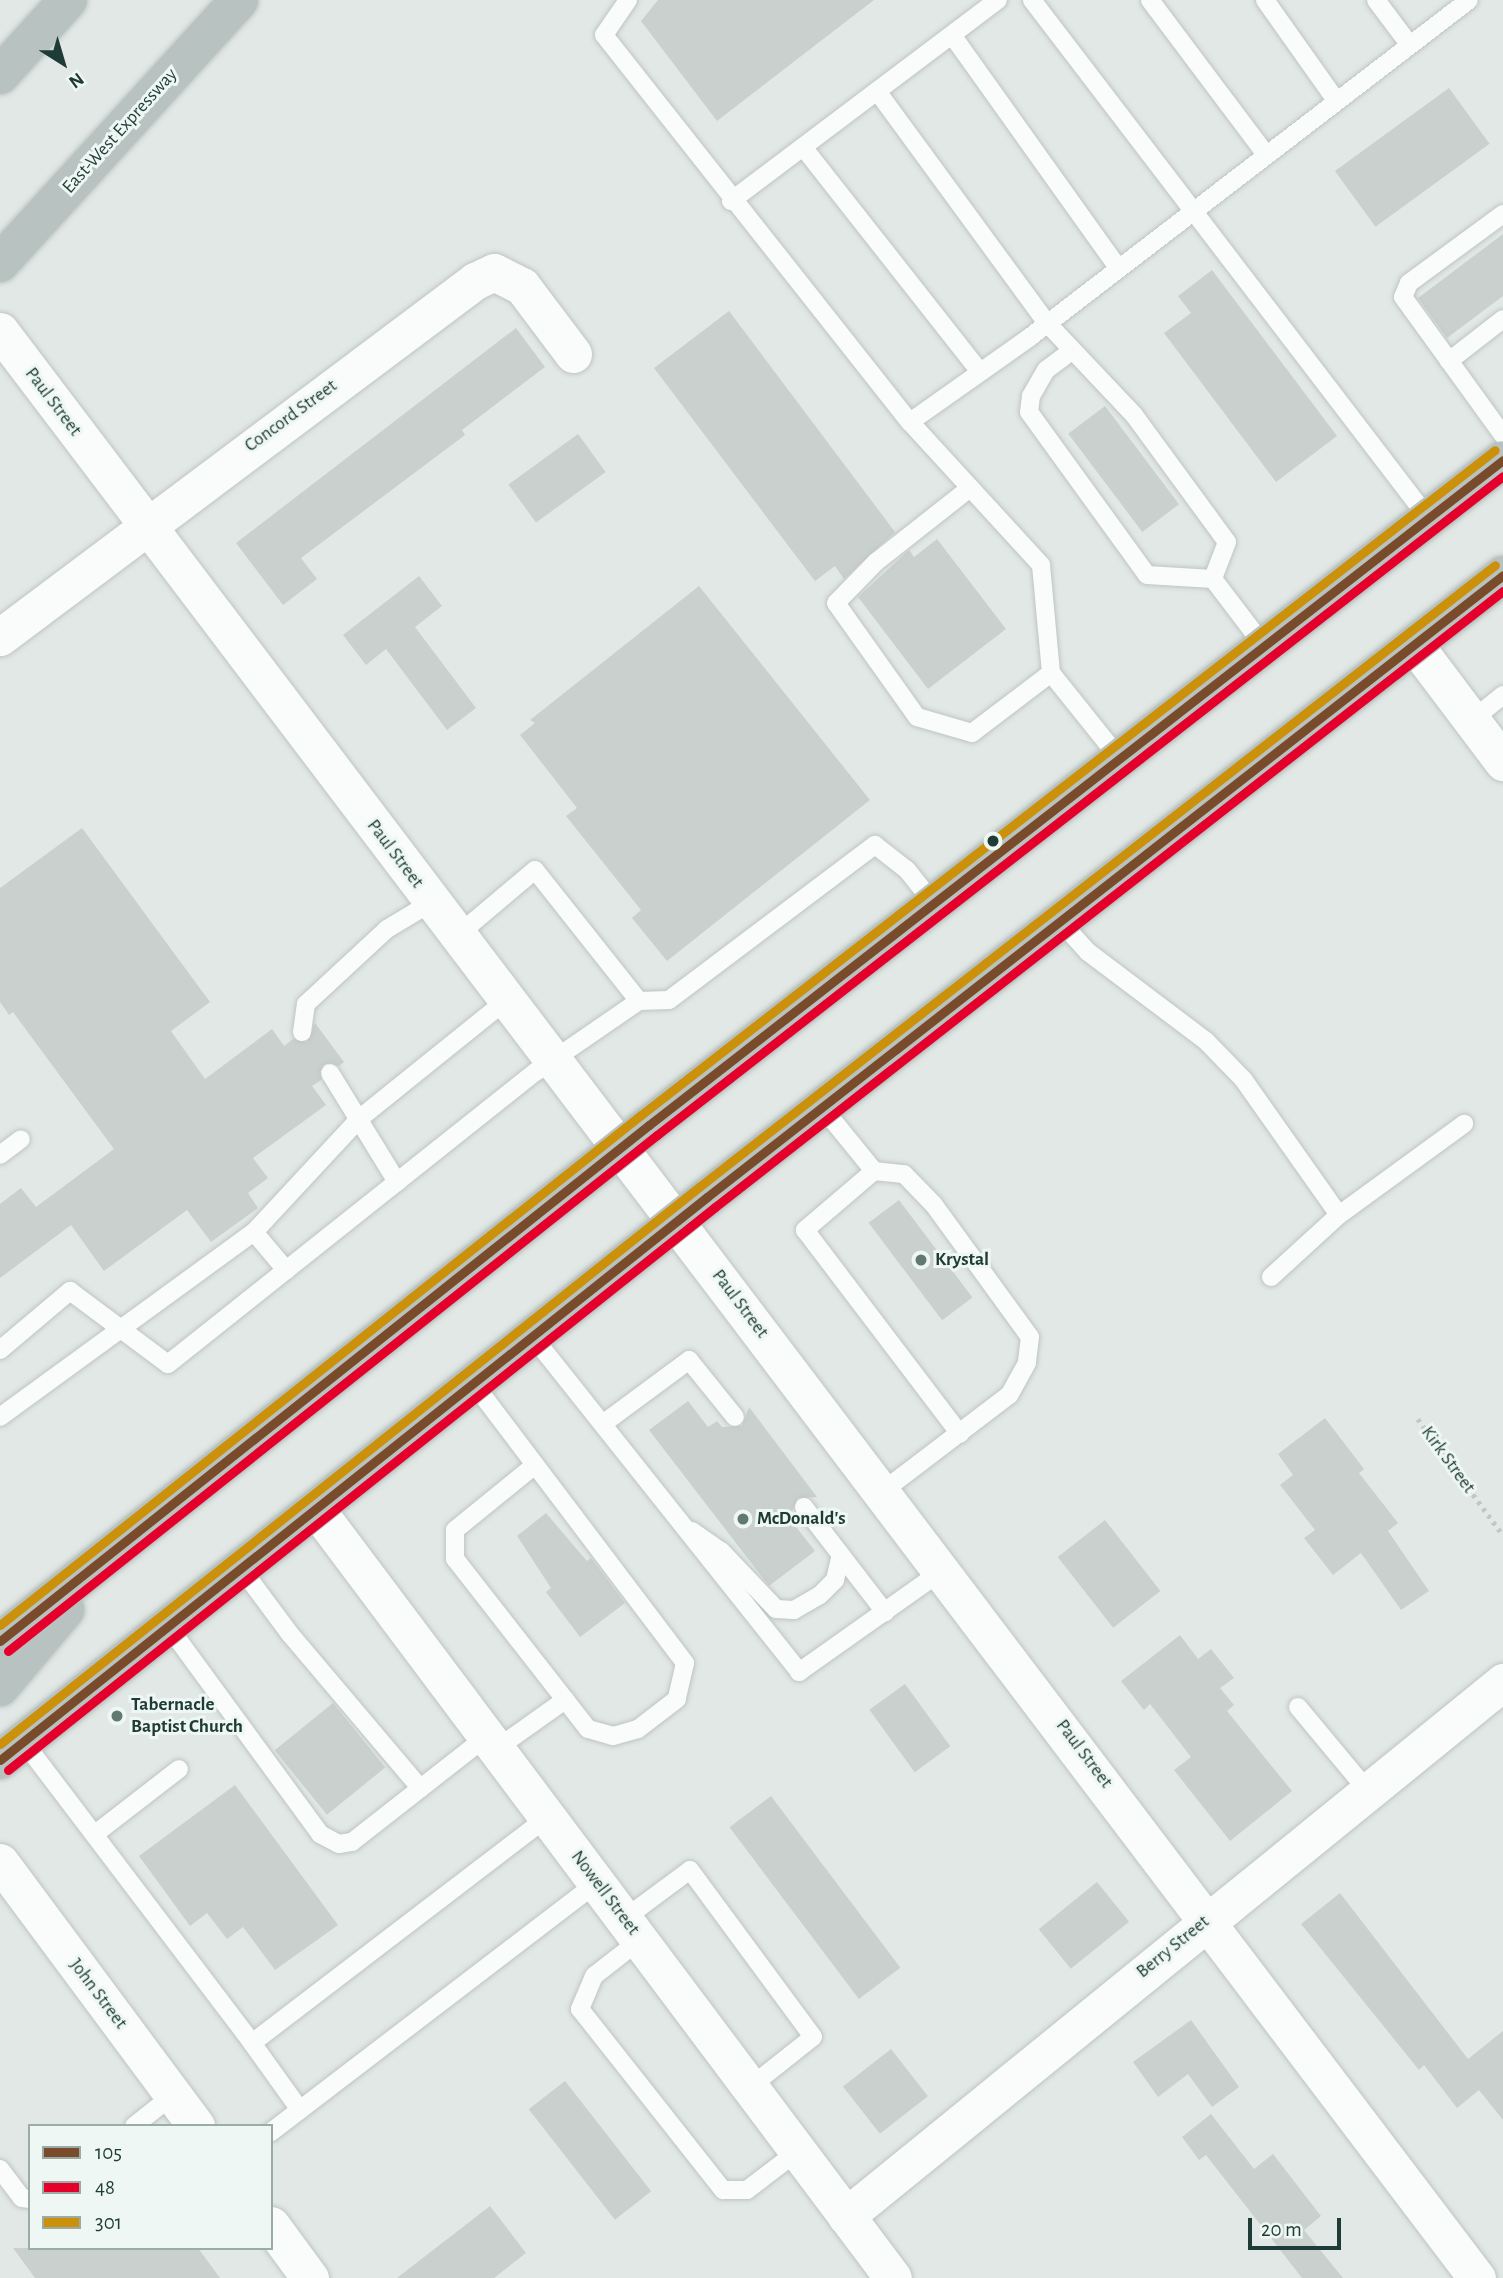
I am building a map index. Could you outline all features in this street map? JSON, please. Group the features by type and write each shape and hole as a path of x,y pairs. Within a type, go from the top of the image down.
{"highway":[{"path":"0,75 68,0"},
{"name":"East-West Expressway","path":"0,263 239,0"},
{"path":"0,1641 622,1147 1503,460"},
{"path":"12,1751 822,1107 1503,575"},
{"path":"0,1687 119,1547"}],"street":[{"name":"Concord Street","path":"0,637 145,525 475,281 494,272 522,286 573,354"},
{"name":"Paul Street","path":"7,340 145,525 1208,1918 1477,2278"},
{"path":"1414,644 1503,762"},
{"name":"Nowell Street","path":"316,1509 893,2278"},
{"name":"Berry Street","path":"846,2216 1208,1918 1503,1682"},
{"name":"John Street","path":"0,1862 195,2124"},
{"path":"273,2228 310,2278"}],"lane":[{"path":"628,0 604,35 731,201 910,422 1041,565 1051,673 1120,759"},
{"path":"731,201 998,0"},
{"path":"1032,0 1429,518"},
{"path":"1150,0 1265,153"},
{"path":"1265,0 1335,99"},
{"path":"1376,0 1409,44"},
{"path":"910,422 1048,323 1335,99 1469,0"},
{"path":"952,35 1118,268"},
{"path":"877,91 1070,352 1134,415 1227,542 1213,579"},
{"path":"803,147 980,373"},
{"path":"1503,214 1409,283 1403,297 1503,435"},
{"path":"1448,361 1503,319"},
{"path":"1070,352 1046,370 1031,396 1029,412 1147,575 1213,579 1264,646"},
{"path":"970,488 876,562 836,603 918,717 972,733 1051,673"},
{"path":"1472,720 1503,695"},
{"path":"0,1350 70,1291 168,1364 554,1058 639,1001 669,1000 875,845 907,870 934,904"},
{"path":"459,934 535,870 639,1001"},
{"path":"302,1032 306,1004 387,929 432,902"},
{"path":"1060,921 1088,952 1206,1041 1243,1079 1339,1215"},
{"path":"0,1417 125,1330 254,1232 360,1118 508,999"},
{"path":"330,1073 397,1182"},
{"path":"822,1107 874,1171 904,1174 934,1205 1030,1338 1027,1363 1010,1395 883,1491"},
{"path":"1271,1277 1339,1215 1464,1124"},
{"path":"0,1155 21,1139"},
{"path":"874,1171 805,1230 960,1434"},
{"path":"254,1232 286,1270"},
{"path":"533,1337 799,1671 943,1570"},
{"path":"604,1423 689,1360 735,1417"},
{"path":"474,1384 685,1663 677,1699 638,1729 613,1736 588,1729 455,1559 455,1530 535,1465"},
{"path":"804,1507 885,1612"},
{"path":"678,1521 721,1551 776,1609 794,1610 820,1595 835,1580 841,1555"},
{"path":"241,1568 290,1634 420,1788"},
{"path":"168,1626 320,1834 339,1844 352,1842 420,1788 565,1700"},
{"path":"1298,1707 1368,1791"},
{"path":"12,1751 95,1834 300,2110"},
{"path":"95,1834 179,1769"},
{"path":"252,2043 548,1817"},
{"path":"750,2087 813,2037 690,1870 632,1930 594,1976 580,2009 723,2190 747,2190 798,2151"},
{"path":"273,2130 597,1883"},
{"path":"137,2124 173,2095"},
{"path":"0,2169 22,2198 28,2199"}],"path":[{"name":"Kirk Street","path":"1418,1419 1503,1535"}],"building":[{"path":"658,0 874,0 717,121 641,21"},
{"path":"1449,88 1490,144 1375,227 1335,171"},
{"path":"1503,234 1503,296 1447,338 1418,298"},
{"path":"1212,270 1337,436 1276,482 1164,333 1191,313 1178,296"},
{"path":"729,311 895,532 844,579 835,566 815,581 654,368"},
{"path":"516,328 545,367 462,430 465,435 301,558 317,579 283,605 236,543"},
{"path":"1105,406 1179,504 1142,532 1068,434"},
{"path":"578,434 606,472 536,523 508,485"},
{"path":"937,539 1006,629 928,689 858,597 909,550 914,557"},
{"path":"419,576 442,606 415,627 476,708 447,730 386,649 366,665 343,635"},
{"path":"699,586 870,800 667,961 632,918 641,910 566,816 577,808 520,735 535,723 530,720"},
{"path":"82,828 210,1002 171,1031 205,1079 272,1029 284,1046 293,1039 307,1042 315,1023 344,1062 339,1066 324,1064 321,1080 312,1086 326,1105 253,1158 268,1178 248,1193 258,1208 211,1242 187,1210 104,1271 71,1225 0,1278 0,1204 21,1188 36,1207 114,1149 13,1012 9,1015 0,1002 0,888"},
{"name":"Krystal","path":"899,1200 972,1297 942,1320 869,1223"},
{"path":"688,1401 708,1427 717,1421 722,1427 742,1426 749,1407 817,1497 798,1498 789,1518 815,1551 769,1586 649,1430"},
{"path":"1325,1418 1364,1469 1359,1473 1398,1523 1388,1531 1429,1591 1401,1610 1361,1553 1333,1575 1304,1538 1315,1530 1280,1485 1293,1475 1278,1454"},
{"path":"546,1513 587,1561 591,1558 625,1603 580,1637 546,1592 551,1588 517,1536"},
{"path":"1105,1520 1160,1591 1113,1628 1058,1557"},
{"path":"1180,1635 1198,1659 1211,1649 1234,1678 1220,1688 1234,1705 1227,1711 1292,1791 1230,1841 1174,1770 1191,1757 1150,1704 1144,1710 1121,1681"},
{"path":"905,1684 950,1746 915,1772 869,1710"},
{"path":"333,1703 385,1768 327,1815 275,1750"},
{"path":"235,1785 338,1925 275,1970 243,1927 227,1939 207,1913 190,1926 139,1856"},
{"path":"771,1796 900,1968 859,1999 729,1827"},
{"path":"1097,1882 1129,1922 1071,1969 1039,1929"},
{"path":"1340,1893 1468,2059 1503,2031 1503,2120 1479,2090 1457,2108 1424,2065 1419,2070 1301,1924"},
{"path":"1191,2020 1239,2087 1212,2107 1188,2074 1158,2097 1133,2062"},
{"path":"891,2049 928,2096 880,2134 843,2087"},
{"path":"565,2081 651,2191 615,2220 529,2109"},
{"path":"1211,2114 1254,2169 1273,2154 1321,2216 1304,2230 1343,2278 1302,2278 1206,2155 1199,2160 1182,2137"},
{"path":"490,2206 526,2253 494,2278 397,2278"},
{"path":"13,2248 199,2250 220,2278 35,2278"}],"transit line":[{"name":"301","path":"0,1625 641,1115 1495,450"},
{"name":"105","path":"0,1641 649,1125 1503,460"},
{"name":"48","path":"8,1651 657,1135 1503,476"},
{"name":"301","path":"0,1744 699,1187 1495,565"},
{"name":"105","path":"0,1760 707,1197 1503,575"},
{"name":"48","path":"8,1770 715,1207 1503,591"}],"place":[{"name":"Krystal","path":"921,1260"},
{"name":"McDonald's","path":"743,1519"},
{"name":"Tabernacle Baptist Church","path":"117,1716"}]}
